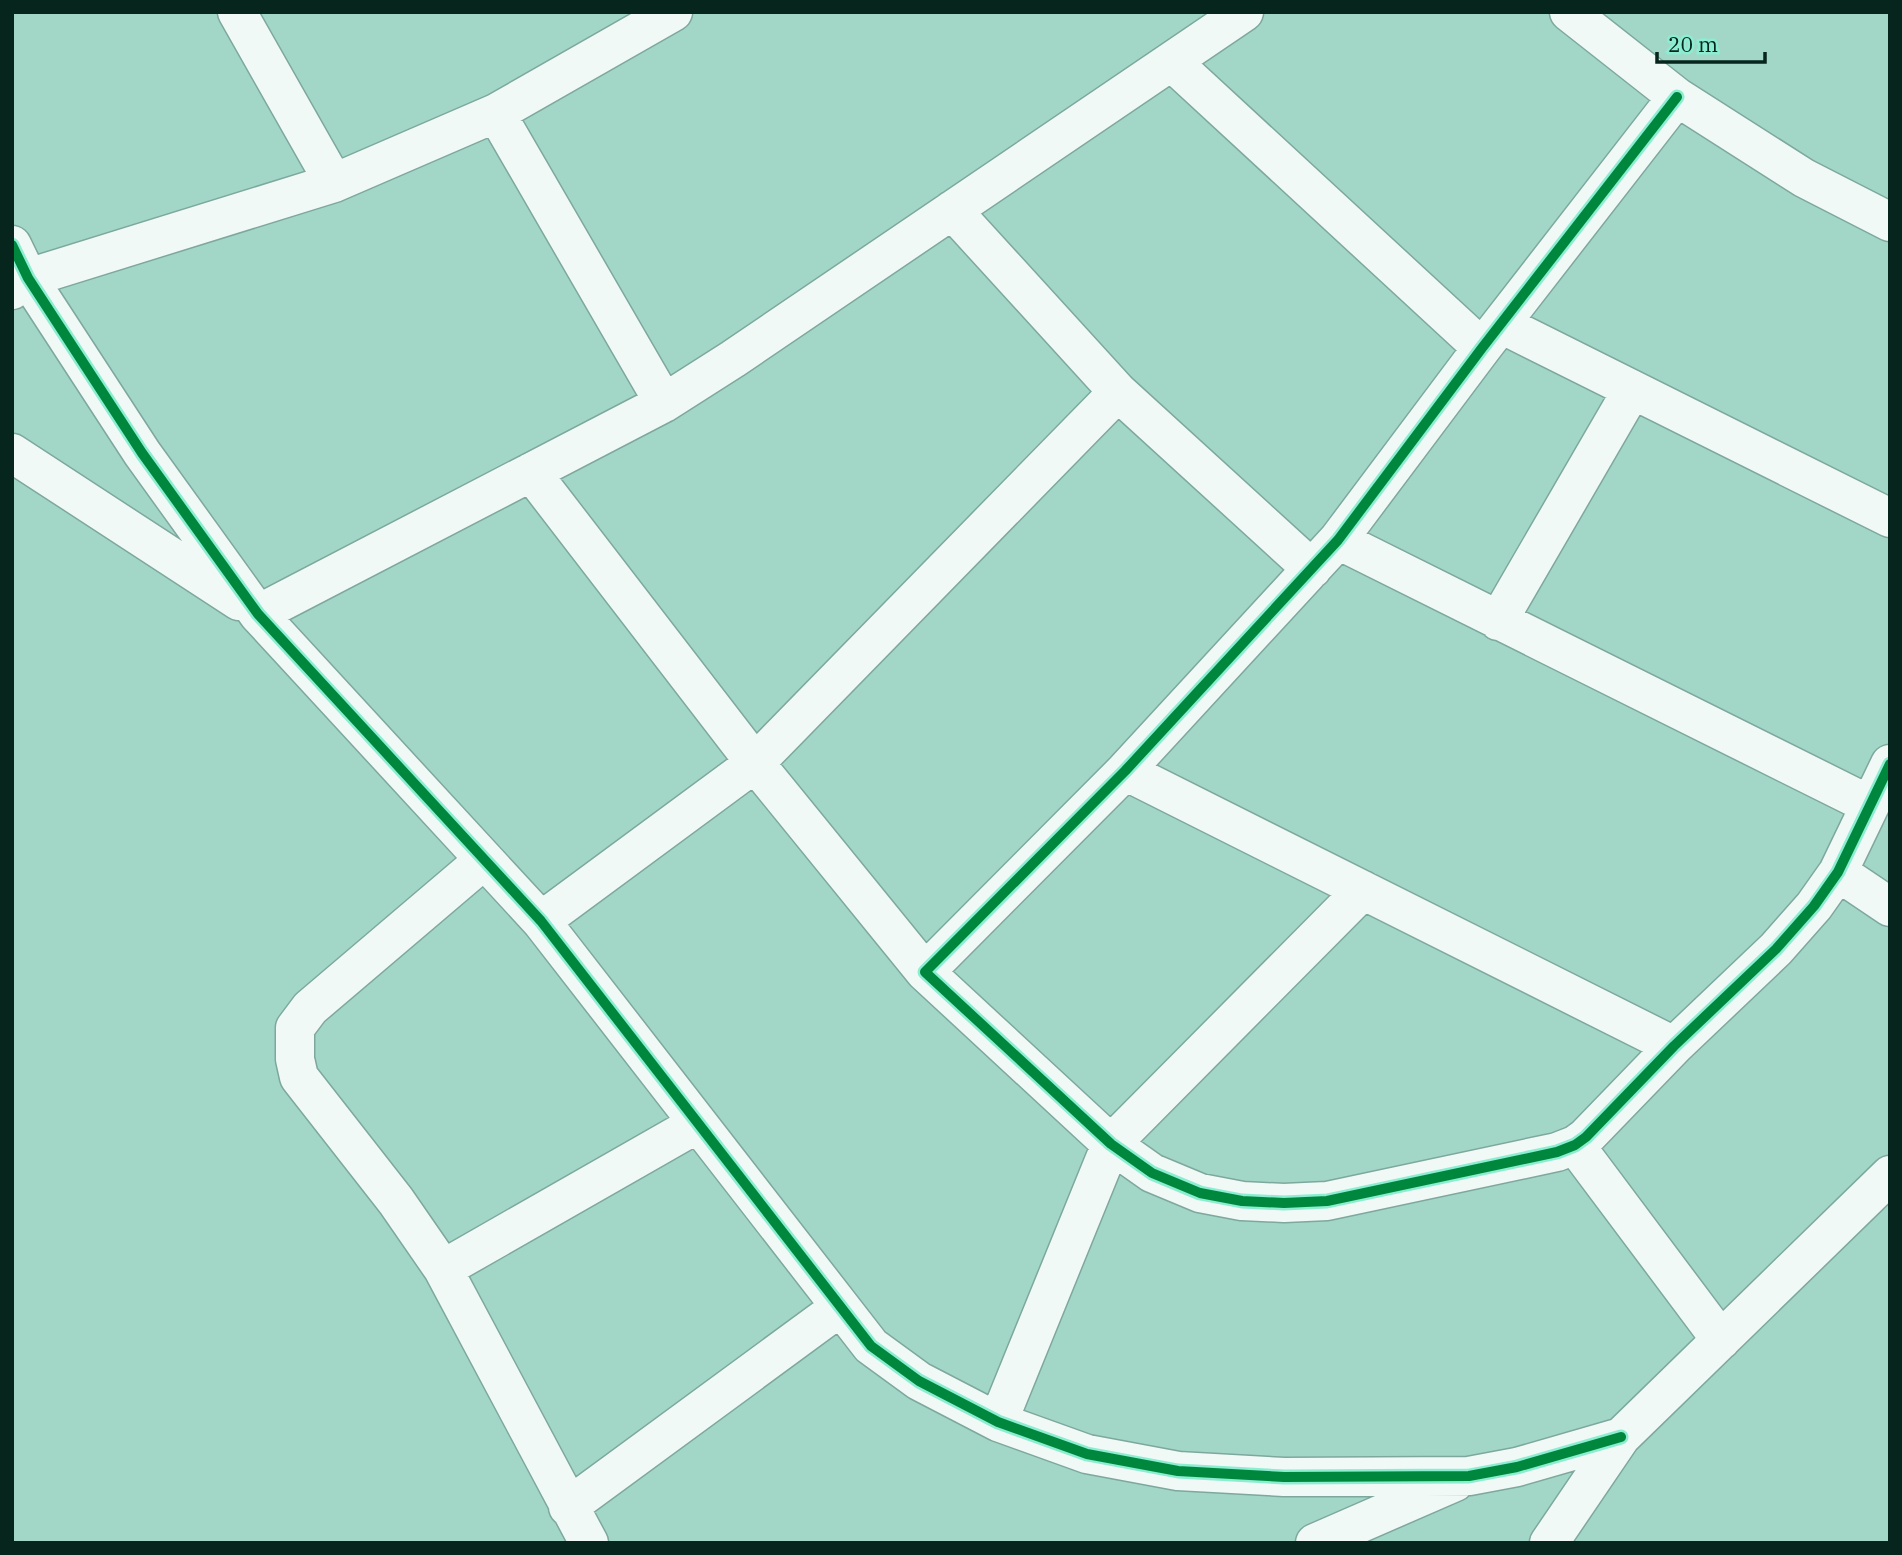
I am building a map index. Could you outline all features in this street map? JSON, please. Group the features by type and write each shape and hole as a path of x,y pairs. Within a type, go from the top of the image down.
{"street":[{"path":"237,12 334,183"},
{"path":"673,12 496,113 334,183 18,271 142,453 258,614 541,921 839,1308 871,1346 919,1381 998,1422 1087,1454 1178,1471 1283,1477 1469,1476 1517,1467 1621,1437"},
{"path":"258,614 664,403 1244,12"},
{"path":"1569,12 1677,97 1804,178 1890,222"},
{"path":"1172,62 1491,336 1632,390 1890,518"},
{"path":"925,972 1125,771 1338,541 1491,336 1677,97"},
{"path":"496,113 664,403"},
{"path":"952,210 1118,392 1312,569"},
{"path":"1499,621 1632,390"},
{"path":"541,921 755,763 1118,392"},
{"path":"12,453 258,614"},
{"path":"531,472 755,763 925,972 1111,1144 1152,1173 1200,1193 1242,1201 1327,1201 1556,1152 1576,1145 1674,1046 1776,949 1814,906 1838,872 1890,764"},
{"path":"1338,541 1870,805"},
{"path":"1125,771 1674,1046"},
{"path":"484,860 310,1008 295,1028 295,1059 299,1077 396,1201 443,1269 589,1543"},
{"path":"1838,872 1890,907"},
{"path":"998,1422 1111,1144 1363,890"},
{"path":"443,1269 697,1124"},
{"path":"1576,1145 1721,1340"},
{"path":"1549,1543 1621,1437 1890,1175"},
{"path":"568,1507 839,1308"},
{"path":"1315,1543 1469,1476"}],"cycle path":[{"path":"1677,97 1482,348 1338,540 1125,771 925,972 1111,1144 1152,1173 1200,1193 1242,1201 1327,1201 1557,1152 1586,1137 1674,1046 1776,949 1814,906 1838,872 1890,764"},
{"path":"12,245 28,278 142,453 258,614 541,921 871,1346 919,1381 998,1422 1087,1454 1178,1471 1284,1477 1469,1476 1517,1467 1621,1437"}]}
